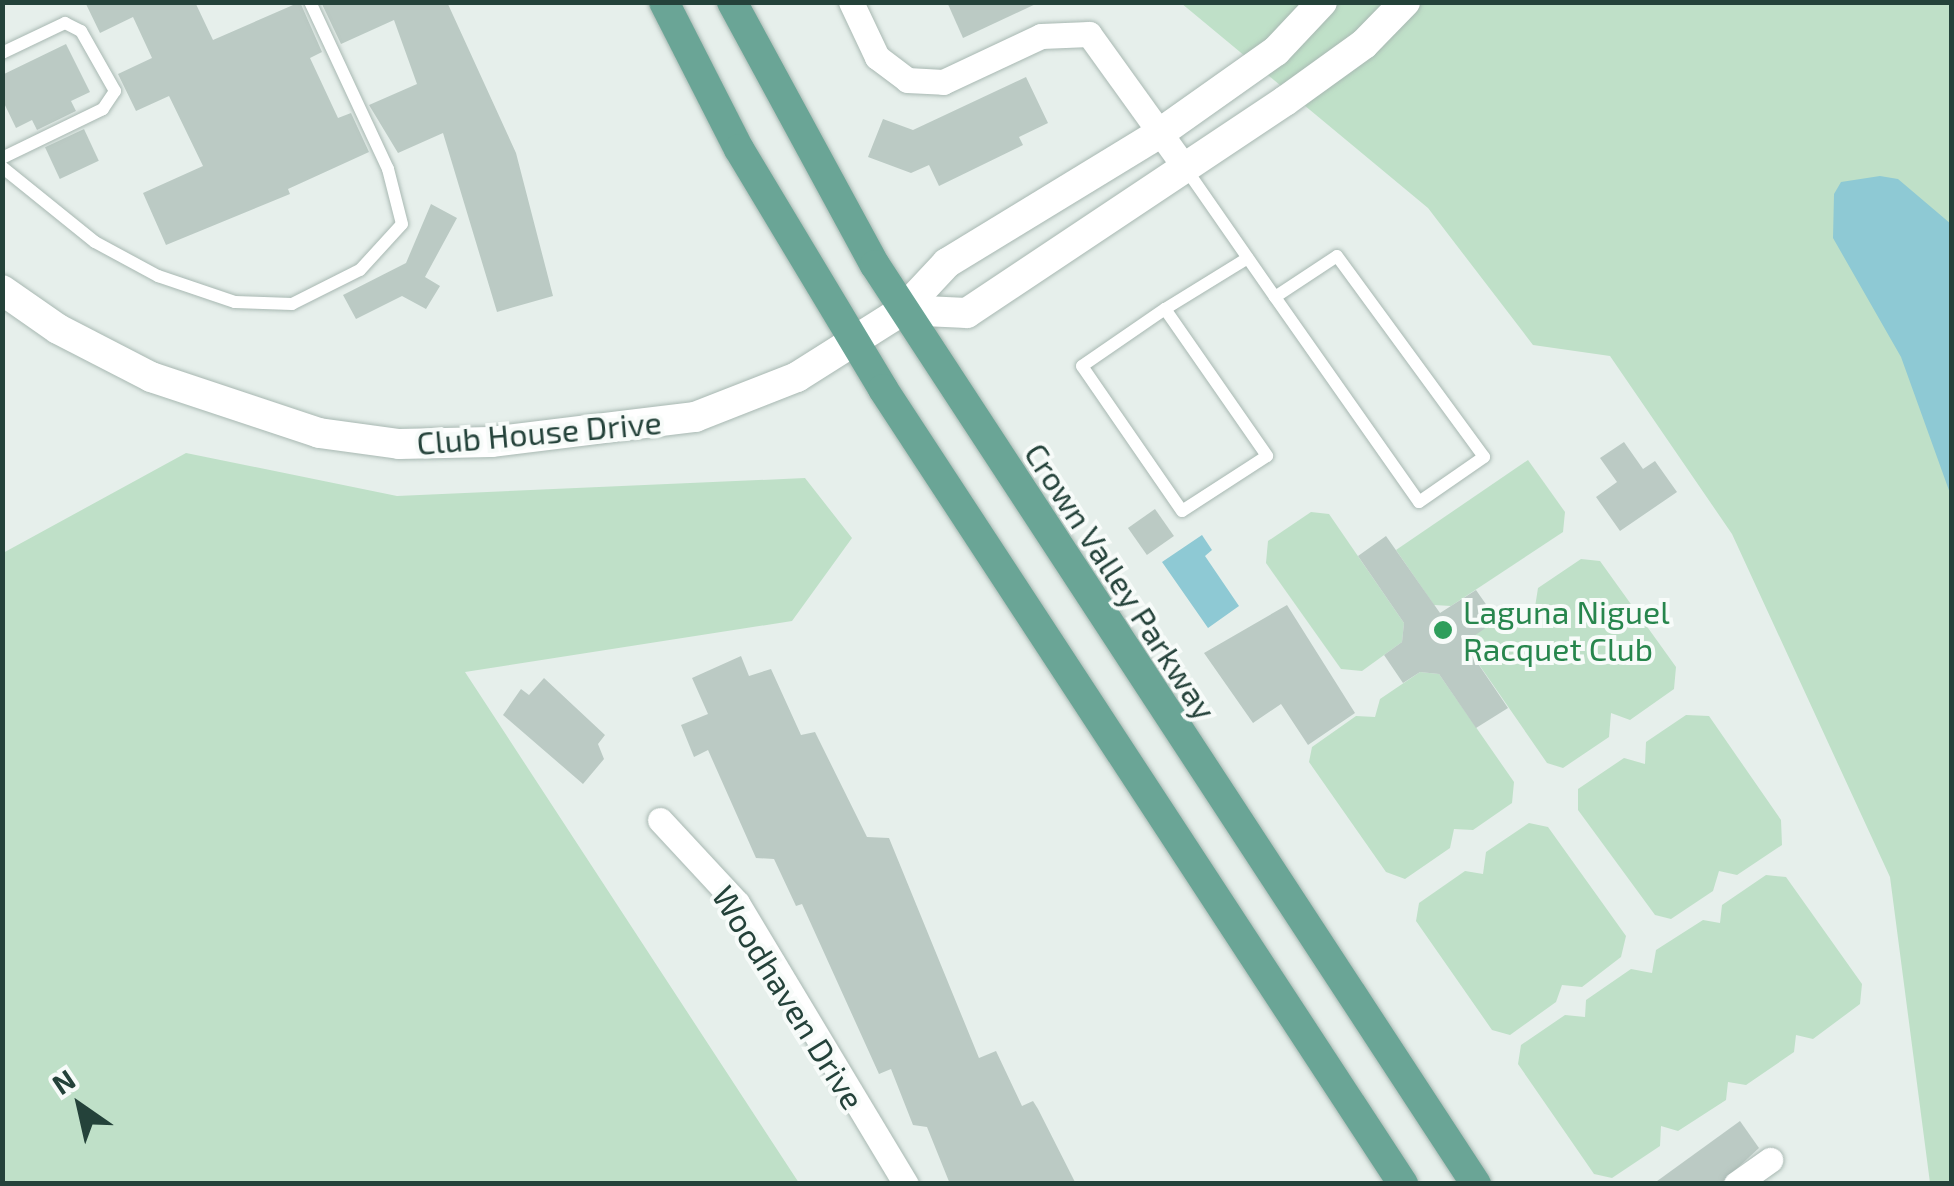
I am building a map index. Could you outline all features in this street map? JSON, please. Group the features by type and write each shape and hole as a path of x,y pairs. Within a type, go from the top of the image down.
{"main road":[{"path":"664,2 739,148 854,341 1403,1184"},
{"name":"Crown Valley Parkway","path":"732,2 903,310 1476,1184"}],"street":[{"path":"851,2 877,57 907,80 943,82 1041,36 1089,34 1186,169"},
{"name":"Club House Drive","path":"2,290 58,330 151,378 318,434 399,444 492,442 695,416 796,378 903,310 947,263 1160,134 1276,51 1322,2"},
{"path":"903,310 967,313 1186,169 1364,44 1405,2"},
{"name":"Woodhaven Drive","path":"660,820 738,902 906,1184"},
{"path":"1736,1184 1770,1160"}],"lane":[{"path":"2,166 96,242 158,276 234,302 292,304 360,270 402,224 388,169 310,2"},
{"path":"2,53 65,23 81,31 115,92 103,109 2,158"},
{"path":"1186,169 1275,297 1419,502 1484,456 1337,256 1275,297"},
{"path":"1166,308 1268,456 1182,511 1082,366 1166,308 1248,258"}],"green space":[{"path":"1181,3 1951,3 1951,1183 1930,1183 1890,877 1732,534 1610,356 1533,345 1428,208"},
{"path":"186,453 397,496 805,478 852,538 792,621 465,672 799,1183 3,1183 3,553"},
{"path":"1528,460 1565,512 1563,532 1451,606 1434,605 1396,550"},
{"path":"1311,512 1329,514 1404,623 1402,642 1362,671 1341,669 1266,563 1268,541"},
{"path":"1581,559 1600,561 1676,667 1674,689 1630,720 1611,713 1609,737 1563,768 1547,763 1471,653 1473,636 1517,605 1535,607 1538,588"},
{"path":"1420,672 1439,674 1514,782 1512,803 1473,830 1454,829 1450,848 1405,879 1386,872 1309,762 1312,747 1356,716 1375,717 1380,699"},
{"path":"1686,715 1709,716 1781,820 1782,845 1737,875 1719,871 1713,891 1671,919 1655,915 1578,810 1578,789 1624,758 1645,764 1646,742"},
{"path":"1529,823 1548,827 1626,936 1621,957 1582,987 1562,985 1556,1002 1510,1035 1492,1030 1416,921 1419,903 1465,871 1483,874 1486,852"},
{"path":"1766,875 1786,877 1862,984 1860,1004 1813,1039 1796,1035 1794,1052 1746,1085 1728,1082 1726,1100 1678,1131 1661,1126 1660,1146 1612,1178 1594,1174 1518,1064 1521,1045 1565,1015 1585,1017 1586,1000 1631,969 1652,973 1656,950 1703,920 1720,923 1722,905"}],"water":[{"path":"1880,176 1898,179 1951,224 1951,496 1901,357 1833,238 1834,194 1841,182"},
{"path":"1202,535 1212,550 1205,556 1239,606 1208,628 1162,562"}],"building":[{"path":"85,2 195,2 213,40 300,2 322,52 310,58 338,118 351,113 369,152 288,189 290,194 166,245 143,193 203,166 169,96 136,111 118,74 152,58 133,17 100,33"},
{"path":"321,2 447,2 516,153 553,296 497,312 443,133 398,153 369,105 417,84 394,20 341,44"},
{"path":"947,2 1040,2 963,38"},
{"path":"66,44 90,92 71,101 76,111 37,130 32,120 16,128 2,99 2,75"},
{"path":"1026,77 1048,123 1019,137 1023,145 939,186 929,165 911,173 868,157 883,119 913,130"},
{"path":"84,129 99,161 60,179 45,147"},
{"path":"431,204 457,218 425,277 440,286 426,309 402,296 356,319 343,295 406,263"},
{"path":"1624,442 1643,469 1655,461 1677,492 1620,531 1596,497 1617,482 1600,458"},
{"path":"1155,509 1174,536 1147,555 1128,528"},
{"name":"Laguna Niguel Racquet Club","path":"1386,536 1440,613 1476,590 1497,620 1464,643 1508,708 1476,728 1439,674 1420,672 1403,683 1384,655 1402,642 1404,623 1358,556"},
{"path":"1287,605 1355,713 1308,745 1281,704 1253,723 1204,653"},
{"path":"741,656 749,676 771,669 801,735 815,732 867,837 889,838 979,1058 996,1051 1022,1106 1033,1101 1038,1109 1076,1184 950,1184 927,1127 913,1125 891,1069 879,1074 802,904 796,906 774,859 756,858 708,750 694,757 681,725 708,714 692,678"},
{"path":"544,678 605,735 598,744 604,759 583,784 503,715 521,689 529,695"},
{"path":"1740,1121 1759,1148 1720,1184 1653,1184"}],"place":[{"name":"Laguna Niguel Racquet Club","path":"1443,630"}]}
